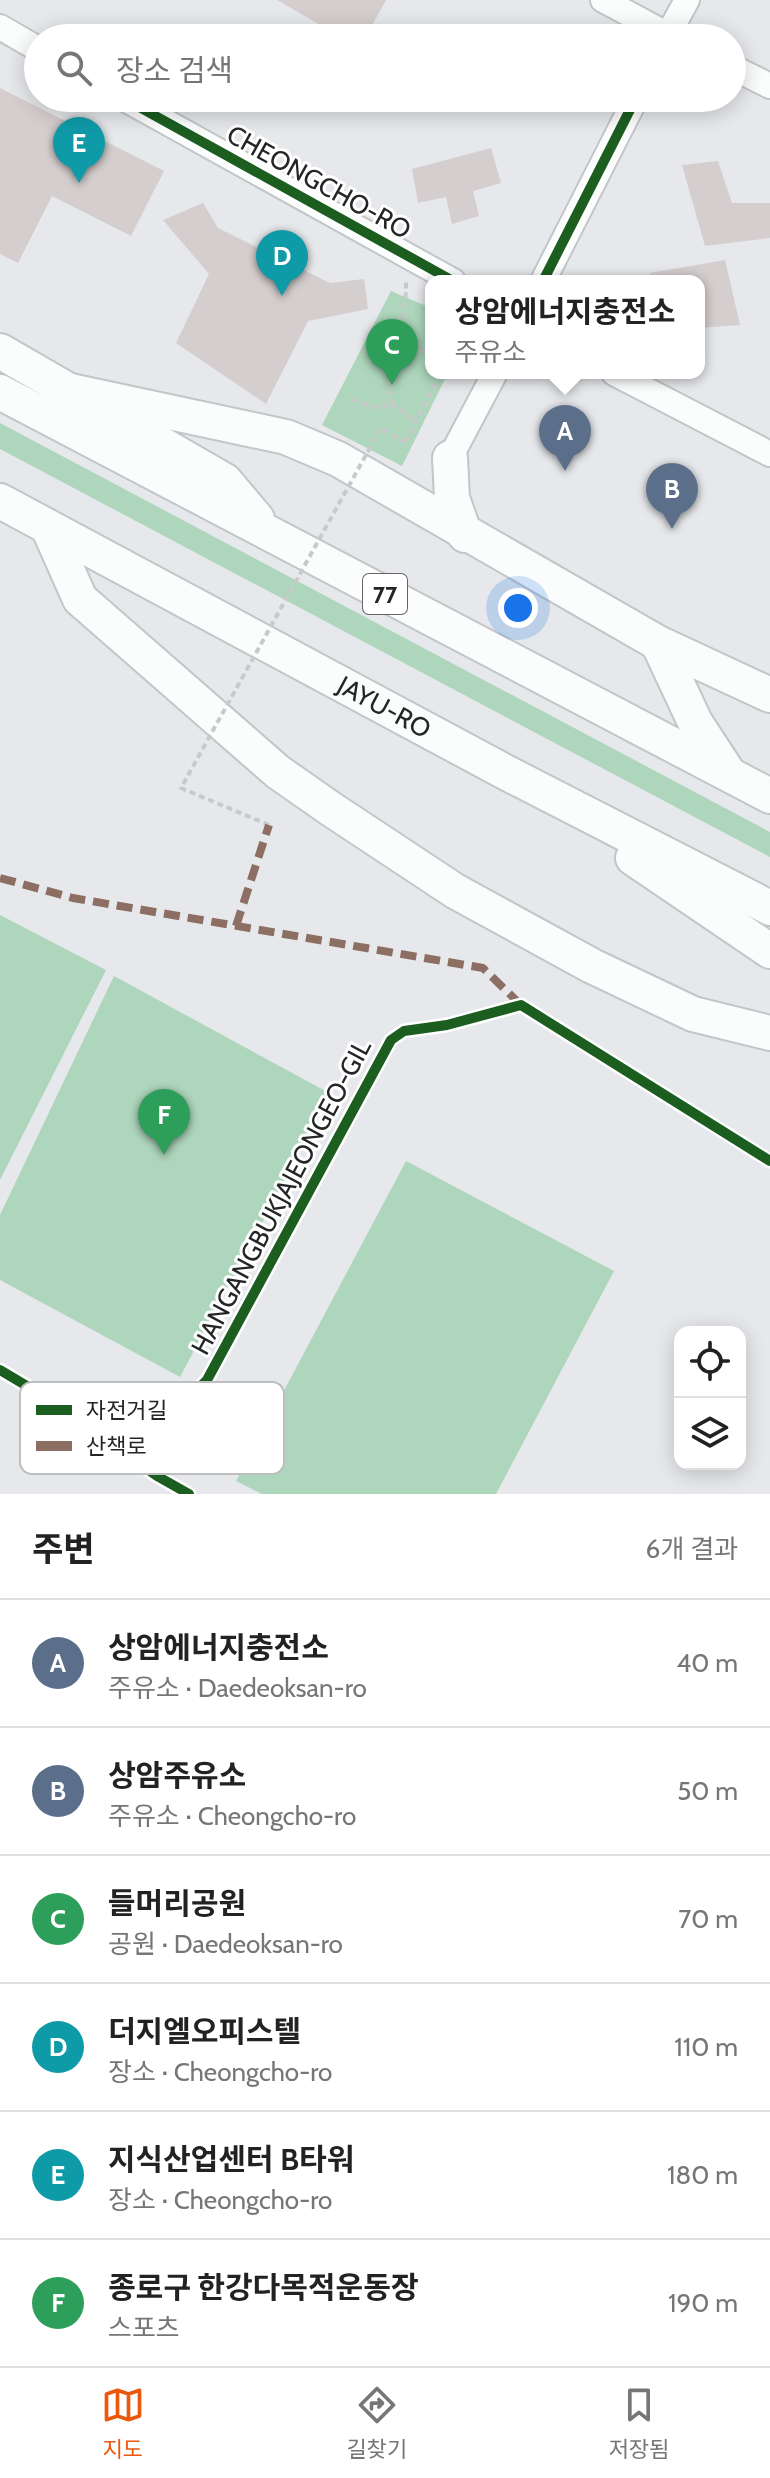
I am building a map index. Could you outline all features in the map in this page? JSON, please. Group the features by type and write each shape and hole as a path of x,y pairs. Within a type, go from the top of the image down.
{"highway":[{"path":"0,351 225,481 268,531"},
{"path":"71,391 286,437 338,459 465,535 658,643 770,695"},
{"name":"77","path":"0,392 770,796"},
{"path":"387,490 422,479 450,458"},
{"path":"450,458 452,498 465,535"},
{"name":"JAYU-RO","path":"0,501 507,773 770,908"},
{"path":"48,527 80,599 278,772 320,802 455,891 592,966 693,1014 770,1033"},
{"path":"658,643 695,722 730,775"},
{"path":"507,773 770,951"}],"street":[{"path":"603,0 646,24"},
{"path":"675,24 687,0"},
{"path":"0,27 24,41"},
{"path":"746,74 770,86"},
{"name":"CHEONGCHO-RO","path":"148,112 442,275"},
{"path":"546,275 629,112"},
{"path":"450,458 492,379"},
{"path":"626,379 770,454"}],"path":[{"path":"400,358 398,343 406,315 406,281"},
{"path":"392,405 387,389 392,368 400,358 425,350"},
{"path":"269,825 181,788 381,428 405,442 438,379"},
{"path":"353,399 372,407 392,405 416,420"}],"green space":[{"path":"391,291 425,305 425,379 445,379 402,466 322,425"},
{"path":"0,423 770,832 770,857 0,449"},
{"path":"0,915 106,970 0,1180"},
{"path":"114,976 331,1094 180,1377 0,1280 0,1215"},
{"path":"406,1161 614,1271 496,1494 262,1494 236,1481 240,1474 284,1474 284,1391"}],"building":[{"path":"277,0 386,0 373,24 319,24"},
{"path":"0,88 24,100 24,112 47,112 164,171 131,236 52,196 18,263 0,254"},
{"path":"491,148 501,183 473,191 479,216 452,224 446,197 418,203 412,169"},
{"path":"718,161 732,203 770,203 770,238 705,246 682,165"},
{"path":"203,203 218,228 330,283 364,279 368,309 308,321 266,404 176,343 209,274 163,220"},
{"path":"725,260 740,325 705,328 705,275 650,273"}],"marked path":[{"path":"236,926 269,825"},
{"path":"0,878 73,898 483,968 521,1005"}],"cycle path":[{"path":"148,112 442,275"},
{"path":"546,275 629,112"},
{"name":"HANGANGBUKJAJEONGEO-GIL","path":"205,1382 391,1040 404,1031 447,1025 521,1005 770,1161"},
{"name":"HANGANGBUKJAJEONGEO-GIL","path":"0,1370 20,1382"},
{"path":"154,1474 189,1494"}],"place":[{"name":"지식산업센터 B타워","path":"79,183"},
{"name":"더지엘오피스텔","path":"282,296"},
{"name":"들머리공원","path":"392,385"},
{"name":"상암에너지충전소","path":"565,471"},
{"name":"상암주유소","path":"672,529"},
{"name":"종로구 한강다목적운동장","path":"164,1155"}]}
